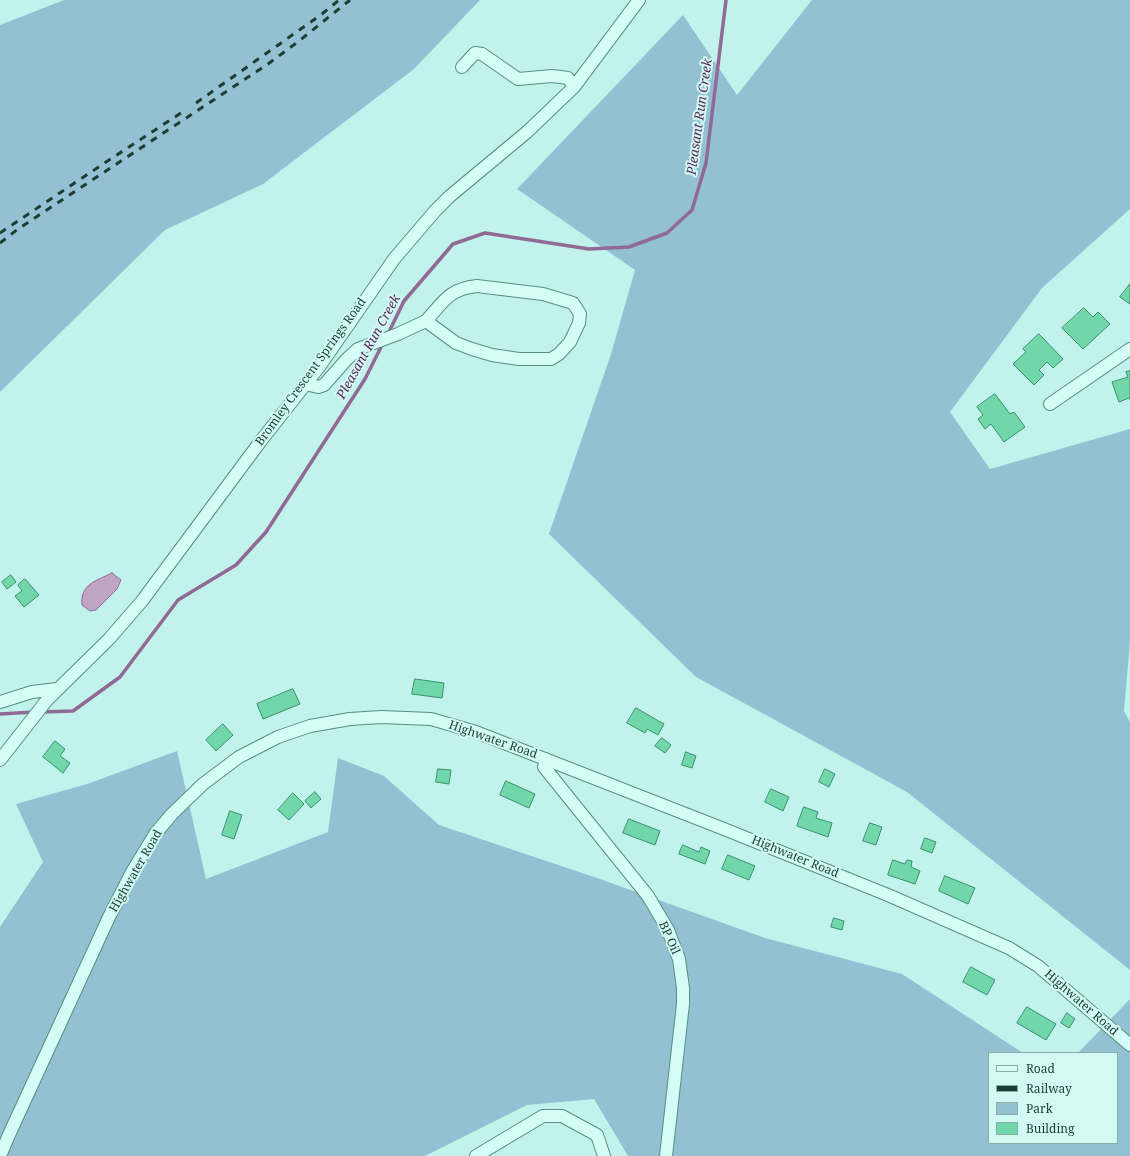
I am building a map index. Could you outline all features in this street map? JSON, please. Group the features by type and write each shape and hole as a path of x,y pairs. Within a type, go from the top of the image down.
{"street":[{"name":"Bromley Crescent Springs Road","path":"0,760 47,700 109,640 142,601 260,442 319,367 394,259 435,211 450,196 527,132 574,87 639,0"},
{"path":"462,67 476,53 482,54 518,79 552,76 568,78 574,87"},
{"path":"305,384 318,387 324,385 351,354 358,349 372,345 426,321 450,294 464,288 477,286 543,294 573,303 580,314 579,323 570,342 560,354 551,359 542,360 492,355 472,349 456,343 426,321"},
{"path":"1050,404 1130,349"},
{"path":"0,702 32,692 57,689"},
{"name":"Highwater Road","path":"0,1156 103,931 132,872 155,834 172,814 203,784 239,757 278,737 310,726 350,719 407,717 431,719 476,732 724,828 888,895 1009,948 1038,966 1130,1045"},
{"name":"BP Oil","path":"546,759 544,767 553,780 648,896 668,930 679,959 683,988 683,1004 666,1156"},
{"path":"476,1156 543,1116 562,1116 597,1135 604,1156"}],"green space":[{"path":"64,0 480,0 414,69 263,184 165,230 0,392 0,25"},
{"path":"812,0 1130,0 1130,209 1042,288 950,412 990,469 1130,429 1130,642 1124,711 1130,722 1130,970 907,792 696,677 549,534 611,354 635,270 517,189 683,15 737,95"},
{"path":"177,751 206,879 328,832 338,758 384,776 439,825 597,878 765,938 902,974 1021,1052 988,1052 988,1144 1118,1144 1118,1052 1079,1052 1130,999 1130,1156 628,1156 594,1099 527,1105 425,1156 0,1156 0,927 43,862 16,804 87,784"}],"shaded area":[{"path":"112,573 121,580 117,589 96,610 90,611 82,605 82,598 86,588 95,581"}],"building":[{"path":"1130,284 1130,304 1120,297"},
{"path":"1084,308 1093,317 1098,312 1110,324 1083,349 1062,328"},
{"path":"1039,334 1063,359 1053,368 1047,362 1039,370 1044,375 1034,385 1013,364 1026,352 1023,349"},
{"path":"1130,371 1130,400 1129,398 1119,402 1112,382 1128,377 1126,372"},
{"path":"995,394 1010,414 1014,412 1025,427 1004,442 991,424 985,429 978,419 983,415 977,407"},
{"path":"11,575 16,582 7,589 2,582"},
{"path":"25,579 39,595 24,607 15,596 22,591 18,585"},
{"path":"415,679 444,683 442,698 412,694"},
{"path":"293,689 300,704 263,719 257,704"},
{"path":"636,708 664,724 658,735 647,729 645,733 627,723"},
{"path":"223,724 233,735 216,751 206,740"},
{"path":"662,738 671,745 665,753 655,746"},
{"path":"55,741 65,749 60,756 70,763 63,773 43,757"},
{"path":"686,752 696,756 692,768 682,765"},
{"path":"438,769 451,770 449,784 436,782"},
{"path":"825,769 835,774 829,787 819,782"},
{"path":"506,781 535,794 529,808 500,795"},
{"path":"771,789 789,797 783,811 765,802"},
{"path":"315,792 321,799 311,808 305,801"},
{"path":"293,793 304,804 289,820 278,810"},
{"path":"804,807 818,812 816,818 832,823 828,837 797,826"},
{"path":"230,811 242,815 234,839 222,835"},
{"path":"629,819 660,831 655,845 623,833"},
{"path":"870,823 882,827 876,845 863,841"},
{"path":"925,838 936,842 932,853 921,849"},
{"path":"683,845 699,852 701,847 710,851 705,864 679,854"},
{"path":"728,855 755,866 749,880 722,869"},
{"path":"893,860 905,864 907,860 912,861 911,867 920,871 915,884 888,875"},
{"path":"945,876 975,888 968,904 939,891"},
{"path":"834,918 844,921 842,930 831,927"},
{"path":"971,967 995,980 987,995 963,982"},
{"path":"1027,1007 1056,1024 1046,1040 1017,1023"},
{"path":"1067,1013 1075,1019 1069,1028 1061,1023"}],"waterway":[{"name":"Pleasant Run Creek","path":"388,334 404,301 453,244 485,233 589,249 629,247 667,233 692,210 706,163 726,0"},
{"name":"Pleasant Run Creek","path":"41,712 73,711 120,677 178,600 236,565 266,532 365,379 383,343"},
{"name":"Pleasant Run Creek","path":"0,714 34,712"}],"railway":[{"path":"196,103 322,14 339,0"},
{"path":"0,243 18,229 268,64 350,0"},
{"path":"0,233 181,113"}]}
